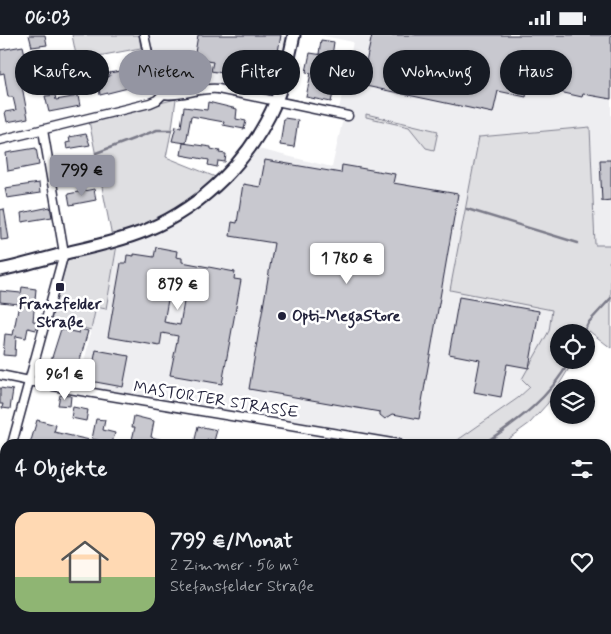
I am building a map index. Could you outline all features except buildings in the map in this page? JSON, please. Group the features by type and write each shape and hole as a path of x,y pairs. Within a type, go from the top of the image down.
{"street":[{"path":"144,35 147,50"},
{"path":"0,270 146,230 187,208 213,188 238,163 276,101 285,74 294,35"},
{"path":"212,89 348,116"},
{"path":"0,140 150,103 158,100 162,95"},
{"path":"13,439 64,253 43,130"},
{"name":"MASTORTER STRASSE","path":"0,375 354,439"}],"shaded area":[{"path":"72,35 290,35 286,50 222,50 222,86 212,85 212,50 151,50 150,46 119,50 119,52 109,54 109,50 75,50"},
{"path":"72,35 139,35 141,48 119,50 119,52 109,54 109,50 75,50"},
{"path":"320,35 611,35 611,245 595,246 590,127 571,311 564,324 550,324 550,351 533,383 518,398 459,439 390,439 79,388 96,306 106,309 118,244 149,234 254,148 332,167 343,119 338,114 342,95 373,95 373,50 351,50 353,42"},
{"path":"176,99 166,157 218,178 176,210 137,229 112,237 89,121"},
{"path":"366,114 438,131 434,150 426,148 409,127 366,117"},
{"path":"590,127 595,245 611,245 611,348 595,336 595,324 550,324 552,310 450,290 479,137"},
{"path":"117,245 106,309 96,307 91,330 49,319 68,258"},
{"path":"550,324 550,369 569,369 563,379 550,379 550,400 548,403 530,423 508,439 459,439 518,398 530,387 522,379 549,331"}],"waterway":[{"path":"96,153 157,130 171,130"},
{"path":"467,209 578,243"},
{"path":"588,324 611,298"},
{"path":"491,439 532,408 553,386 565,369"}],"place":[{"name":"Franzfelder Straße","path":"60,287"},
{"name":"Opti-MegaStore","path":"282,316"}]}
